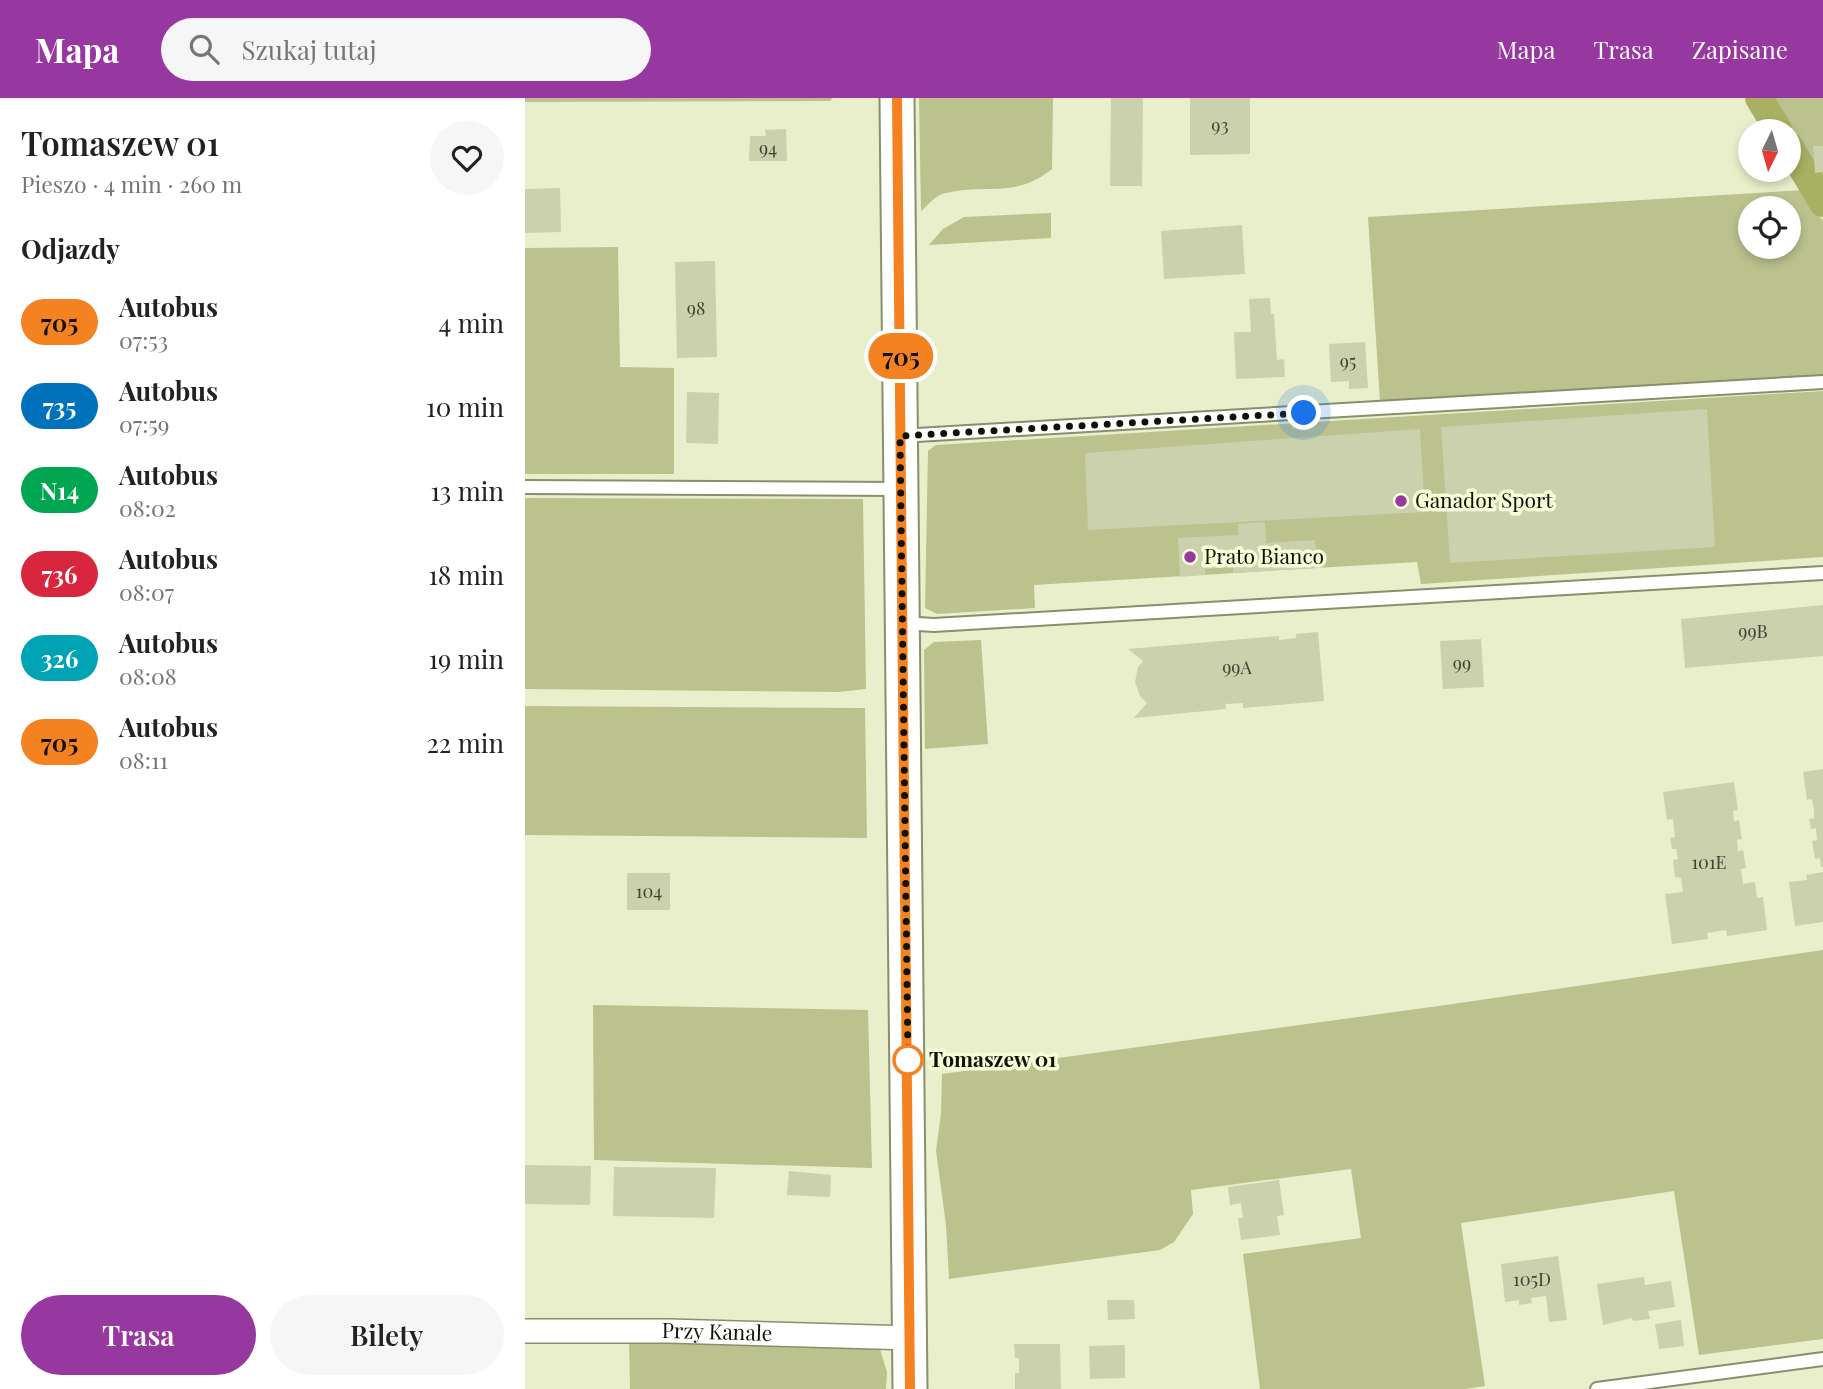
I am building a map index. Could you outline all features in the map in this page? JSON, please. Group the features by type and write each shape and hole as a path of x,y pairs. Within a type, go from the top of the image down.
{"main road":[{"path":"897,98 910,1389"}],"street":[{"name":"Przy Kanale","path":"525,1331 669,1331 911,1338"}],"lane":[{"path":"900,436 1823,382"},
{"path":"525,487 899,489"},
{"path":"902,622 934,625 1823,573"},
{"path":"1597,1389 1823,1359"}],"green space":[{"path":"525,98 833,98 830,101 525,102"},
{"path":"919,98 1053,98 1052,169 1025,184 1012,187 942,194 921,211"},
{"path":"1764,98 1823,98 1823,187 1817,188 1801,160 1801,119 1777,119"},
{"path":"1804,190 1823,221 1823,377 1380,401 1368,217"},
{"path":"1051,213 1051,238 929,245 943,229 964,217"},
{"path":"618,247 620,367 674,368 674,474 525,474 525,248"},
{"name":"Ganador Sport","path":"1823,391 1823,557 1421,584 1417,562 1034,585 1035,608 937,614 925,608 928,451 936,445"},
{"path":"525,498 863,499 866,689 839,692 525,689"},
{"path":"981,640 988,744 925,749 924,650 934,642"},
{"path":"525,706 865,708 867,838 525,835"},
{"path":"1823,950 1823,1339 1699,1355 1674,1191 1461,1223 1485,1386 1465,1389 1260,1389 1243,1254 1361,1238 1351,1169 1191,1190 1193,1214 1174,1242 1160,1250 949,1279 946,1225 936,1151 942,1074"},
{"path":"593,1005 868,1010 872,1168 594,1160"},
{"path":"629,1340 880,1349 887,1372 886,1389 630,1389"}],"building":[{"path":"1111,98 1143,98 1142,186 1110,186"},
{"path":"1190,98 1250,98 1250,154 1190,155"},
{"path":"786,129 787,161 749,161 750,136 766,136 765,130"},
{"path":"1813,146 1823,146 1823,172 1815,173"},
{"path":"560,188 561,232 525,233 525,189"},
{"path":"1242,225 1245,274 1164,279 1161,231"},
{"path":"715,261 717,357 677,358 675,262"},
{"path":"1270,298 1271,314 1274,314 1277,360 1284,359 1285,377 1236,379 1234,332 1251,332 1249,299"},
{"path":"1365,342 1368,388 1349,389 1349,381 1331,382 1329,344"},
{"path":"687,392 719,393 718,444 686,443"},
{"path":"1707,409 1715,547 1450,563 1441,427"},
{"path":"1420,429 1425,512 1088,530 1085,453"},
{"path":"1265,522 1266,543 1315,540 1317,568 1233,573 1233,567 1205,569 1205,575 1180,577 1178,538 1238,535 1238,524"},
{"path":"1823,605 1823,656 1685,668 1681,619"},
{"path":"1318,632 1324,701 1243,708 1243,703 1226,704 1226,709 1134,718 1147,703 1140,696 1135,682 1138,667 1143,661 1128,649 1279,636 1279,640 1296,638 1296,634"},
{"path":"1481,639 1484,687 1443,689 1440,641"},
{"path":"1823,769 1821,867 1820,858 1815,859 1812,841 1817,840 1816,828 1811,829 1809,819 1814,818 1814,810 1812,799 1807,800 1803,772"},
{"path":"1734,782 1738,810 1733,811 1734,821 1739,820 1742,839 1737,840 1738,851 1743,850 1746,868 1741,869 1743,884 1755,882 1757,898 1763,897 1767,930 1727,936 1726,930 1707,933 1708,939 1672,944 1665,894 1683,892 1681,878 1675,877 1673,860 1678,859 1670,838 1675,837 1673,819 1667,820 1663,792"},
{"path":"1823,872 1823,922 1795,926 1789,882 1807,880 1806,875"},
{"path":"627,873 670,873 670,910 627,910"},
{"path":"525,1165 591,1166 590,1205 525,1204"},
{"path":"614,1167 716,1168 714,1218 613,1216"},
{"path":"789,1171 831,1175 830,1197 787,1195"},
{"path":"1279,1180 1284,1215 1277,1216 1280,1235 1241,1240 1238,1218 1243,1218 1241,1203 1230,1205 1228,1187"},
{"path":"1558,1256 1567,1320 1549,1322 1546,1296 1531,1298 1532,1303 1519,1305 1519,1300 1505,1302 1501,1264"},
{"path":"1644,1277 1645,1285 1671,1281 1675,1307 1648,1311 1650,1319 1633,1321 1632,1318 1603,1325 1597,1284"},
{"path":"1107,1300 1134,1300 1135,1319 1108,1320"},
{"path":"1681,1320 1684,1346 1659,1349 1655,1324"},
{"path":"1014,1344 1060,1344 1061,1389 1015,1389 1019,1358 1015,1358"},
{"path":"1125,1345 1125,1378 1090,1379 1089,1346"}],"waterway":[{"path":"1759,98 1772,119"},
{"path":"1801,166 1823,203"}],"bus line":[{"name":"705","path":"897,98 910,1389"}],"place":[{"name":"Ganador Sport","path":"1401,501"},
{"name":"Prato Bianco","path":"1190,557"},
{"name":"Tomaszew 01","path":"908,1060"}],"route":[{"path":"908,1060 900,436 1304,413"}]}
